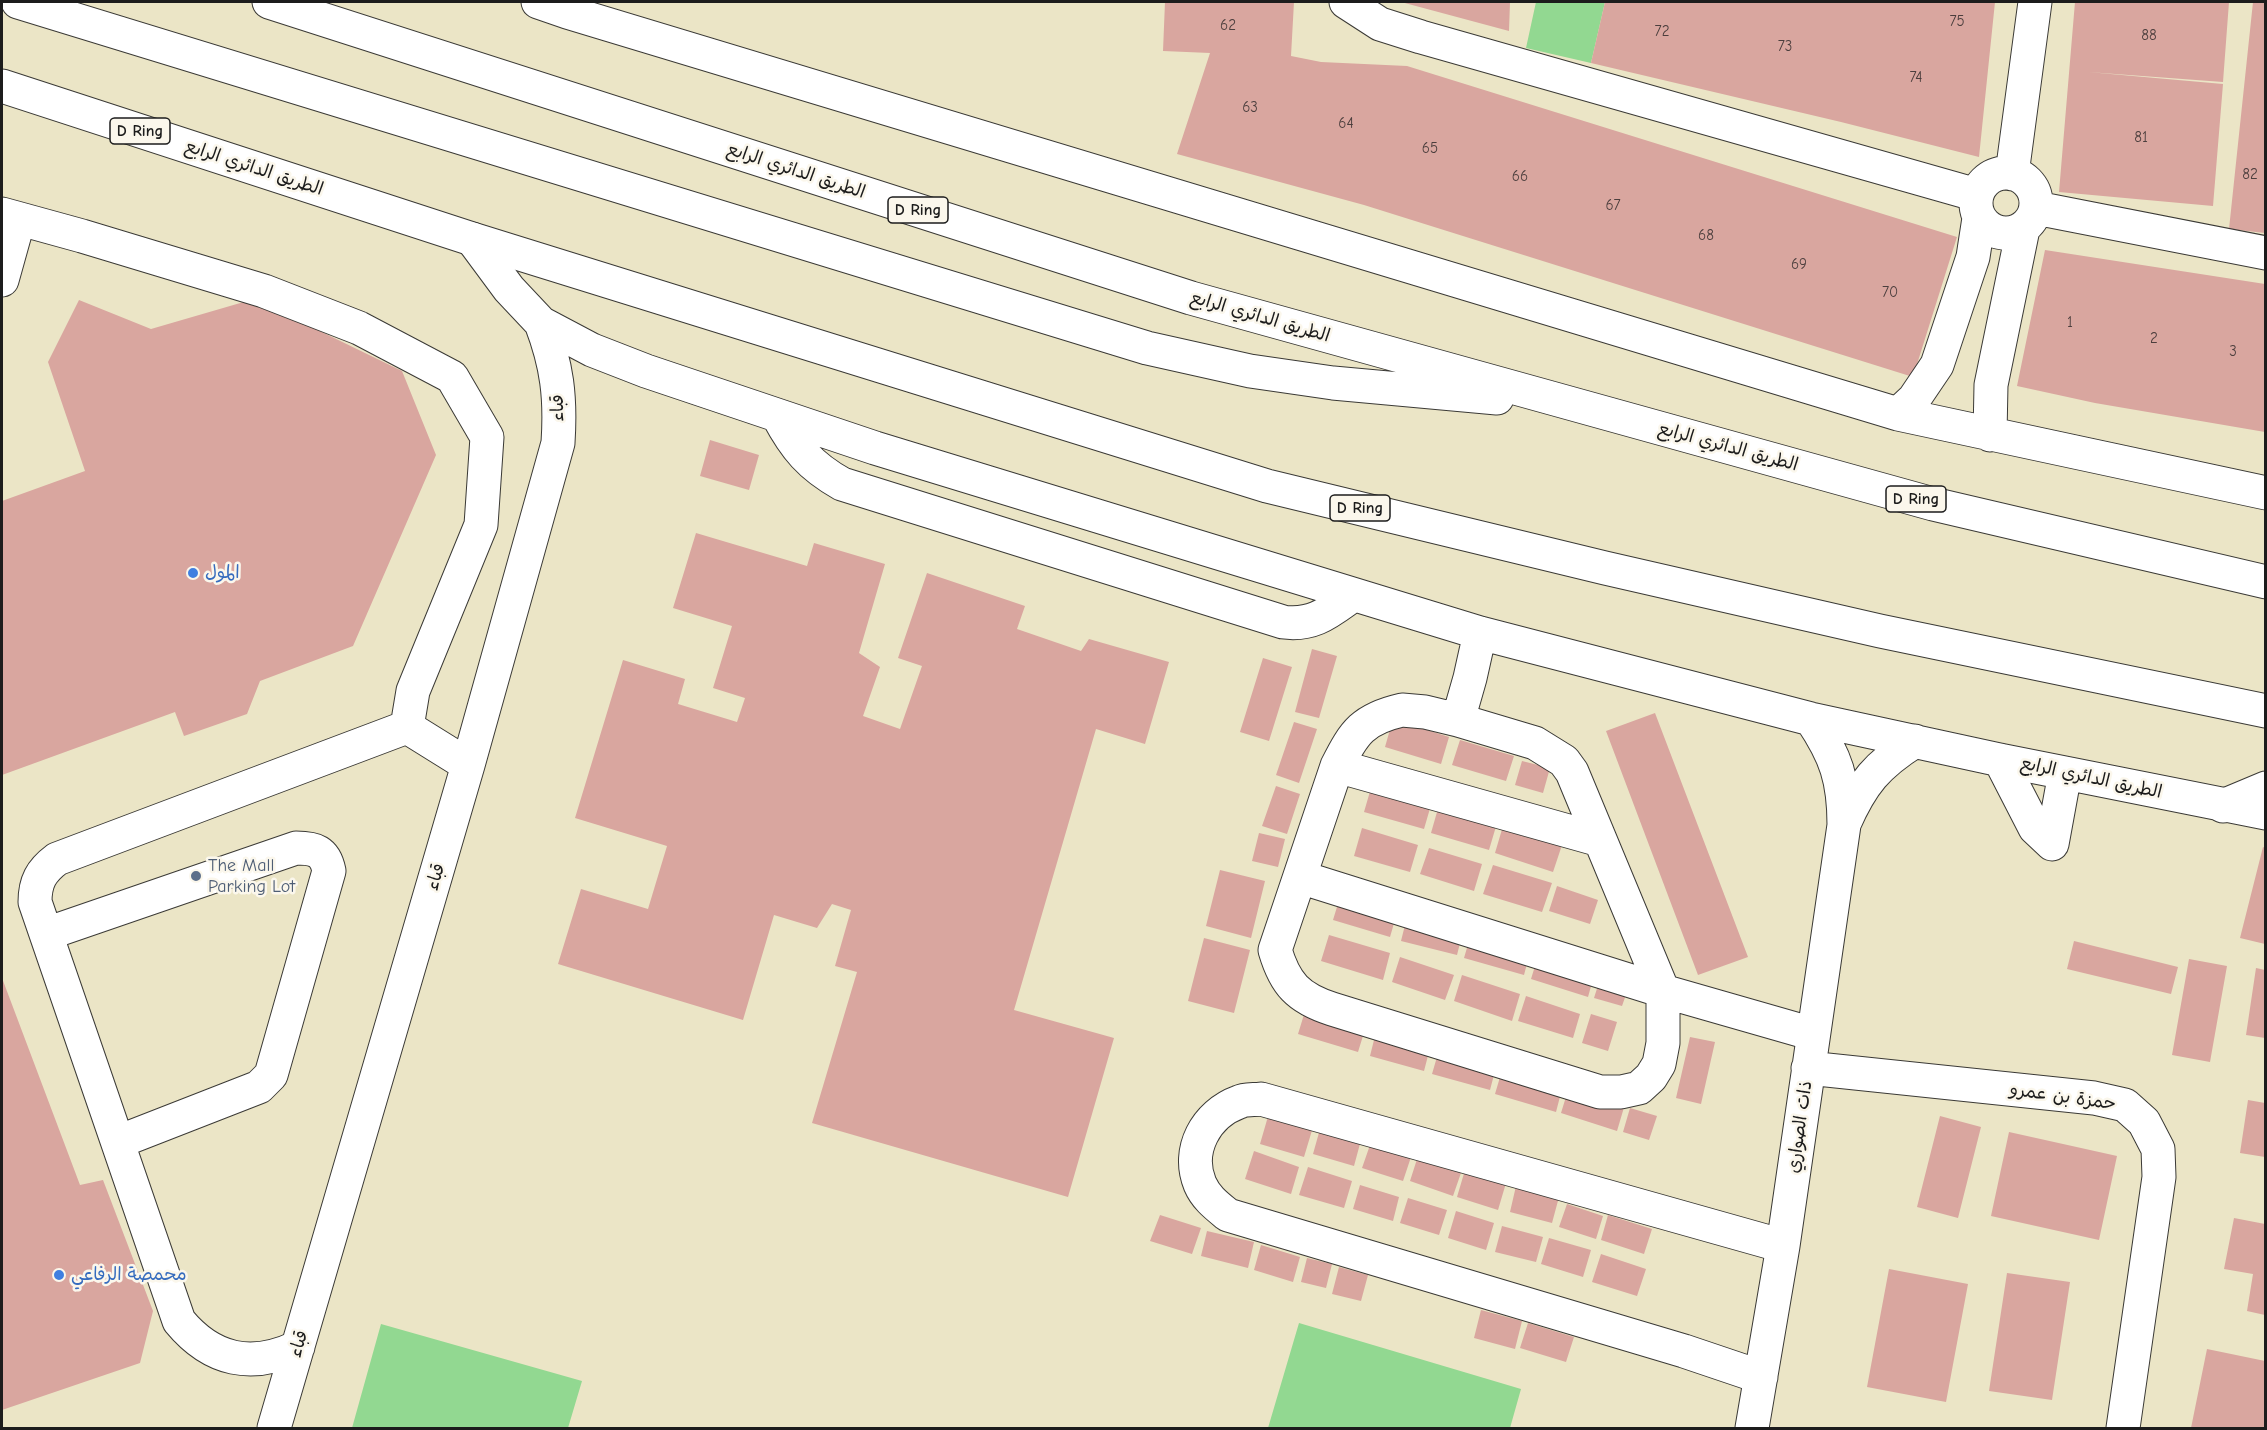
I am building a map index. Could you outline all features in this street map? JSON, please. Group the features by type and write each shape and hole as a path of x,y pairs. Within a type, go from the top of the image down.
{"street":[{"path":"18,2 1147,348 1250,371 1333,383 1571,403"},
{"name":"الطريق الدائري الرابع","path":"269,2 1191,298 1933,504 2265,582"},
{"path":"538,2 1898,414 2265,493"},
{"path":"1346,2 1380,24 1978,206"},
{"path":"2012,174 2035,2"},
{"name":"الطريق الدائري الرابع","path":"2,86 472,239 1267,486 1868,629 2265,711"},
{"path":"1898,414 1914,399 1937,365 1972,257 1982,184 1990,177 2001,173 2012,174 2023,178 2031,186 2035,197 1991,385 1990,435"},
{"path":"1978,206 1987,228 1999,233 2011,234 2029,219 2265,253"},
{"path":"2,280 10,216 264,291 359,328 452,377 487,437 481,525 413,692 407,727"},
{"name":"الطريق الدائري الرابع","path":"472,239 509,289 541,323 592,350 778,416 1353,596 1480,633 1811,719 2000,760 2265,813"},
{"name":"قباء","path":"274,1428 468,765 558,442 561,409 557,374 551,348 541,323"},
{"path":"778,416 792,442 806,459 823,473 842,484 1283,622 1306,623 1319,618 1353,596"},
{"path":"1458,720 1480,633"},
{"path":"1402,710 1425,712 1458,720 1535,743 1564,761 1576,780 1663,991 1663,1032 1659,1064 1651,1077 1639,1088 1621,1092 1600,1092 1332,1009 1311,1002 1294,989 1282,971 1275,950 1337,766 1348,744 1362,727 1381,715 1402,710"},
{"name":"ذات الصواري","path":"1752,1428 1783,1246 1844,825 1844,797 1838,768 1827,742 1811,719"},
{"path":"407,727 468,765"},
{"path":"298,1347 280,1356 243,1359 224,1355 207,1347 191,1335 179,1321 35,902 35,889 38,878 46,867 57,859 407,727"},
{"name":"ذات الصواري","path":"1844,825 1855,800 1871,776 1891,756 1915,741"},
{"path":"2000,760 2035,828 2052,844 2065,772"},
{"path":"1337,766 1600,840"},
{"path":"2223,806 2265,789"},
{"path":"46,934 296,848 307,848 319,852 327,861 329,872 271,1075 259,1087 118,1142"},
{"path":"1300,877 1663,991 1813,1034"},
{"name":"حمزة بن عمرو","path":"1808,1068 2094,1098 2125,1105 2144,1122 2158,1149 2158,1177 2123,1428"},
{"path":"1761,1377 1684,1351 1228,1215 1212,1202 1200,1185 1195,1164 1198,1143 1207,1125 1221,1110 1241,1101 1262,1099 1783,1246"}],"green space":[{"path":"1536,2 1605,2 1591,63 1526,48"},
{"path":"1299,1323 1521,1389 1510,1428 1268,1428"},
{"path":"381,1324 582,1381 568,1428 352,1428"}],"building":[{"path":"1165,2 1294,2 1291,56 1321,62 1407,66 1957,237 1913,377 1364,205 1177,154 1210,53 1163,51"},
{"path":"1401,2 1510,2 1509,31"},
{"path":"1605,2 1995,2 1979,157 1591,63"},
{"path":"2075,2 2229,2 2223,82 2088,72 2223,84 2213,206 2059,192"},
{"path":"2253,2 2265,2 2265,233 2229,229"},
{"path":"2045,250 2265,284 2265,432 2095,403 2017,386"},
{"name":"المول","path":"254,299 402,371 436,455 353,646 260,681 247,714 184,736 175,712 2,775 2,501 85,471 48,362 79,300 151,329"},
{"path":"710,440 759,455 749,490 700,476"},
{"path":"696,533 807,566 814,543 885,564 859,653 880,667 863,716 900,729 922,666 898,658 927,573 1025,606 1017,629 1081,651 1089,639 1169,662 1145,744 1096,729 1014,1010 1114,1038 1068,1197 812,1123 857,972 835,966 851,910 832,904 817,928 774,915 743,1020 558,964 581,889 648,909 667,846 575,818 623,660 685,679 678,704 737,722 745,698 713,688 732,626 673,608"},
{"path":"1312,649 1337,656 1319,718 1295,712"},
{"path":"1263,658 1292,667 1269,741 1240,732"},
{"path":"1655,713 1748,957 1698,975 1606,731"},
{"path":"1393,719 1449,737 1441,764 1385,747"},
{"path":"1294,722 1317,729 1299,783 1276,775"},
{"path":"1460,740 1514,756 1506,781 1452,765"},
{"path":"1522,761 1550,768 1543,793 1515,785"},
{"path":"1276,786 1300,794 1287,834 1262,826"},
{"path":"1371,788 1431,805 1424,829 1364,812"},
{"path":"1439,805 1497,823 1489,850 1431,833"},
{"path":"1503,826 1562,845 1553,872 1495,853"},
{"path":"1362,828 1418,845 1410,872 1354,856"},
{"path":"1259,833 1285,839 1278,867 1252,861"},
{"path":"2263,847 2265,848 2265,944 2240,938"},
{"path":"1429,848 1482,864 1474,891 1420,874"},
{"path":"1493,865 1552,883 1542,912 1483,894"},
{"path":"1220,870 1265,881 1251,938 1206,926"},
{"path":"1557,886 1598,900 1590,924 1549,911"},
{"path":"1340,897 1397,913 1390,937 1333,920"},
{"path":"1407,917 1463,931 1457,955 1401,941"},
{"path":"1471,934 1530,952 1524,975 1464,958"},
{"path":"1329,935 1390,953 1383,980 1321,961"},
{"path":"1204,938 1250,950 1234,1013 1188,1001"},
{"path":"2074,941 2178,967 2171,994 2067,969"},
{"path":"1539,953 1595,972 1588,997 1531,979"},
{"path":"1400,957 1454,975 1445,1000 1392,982"},
{"path":"2189,959 2227,966 2210,1062 2172,1055"},
{"path":"2256,968 2265,970 2265,1038 2246,1035"},
{"path":"1462,975 1520,994 1512,1021 1454,1001"},
{"path":"1601,976 1629,986 1622,1006 1594,998"},
{"path":"2,978 80,1185 103,1180 153,1311 140,1363 2,1410"},
{"path":"1526,996 1580,1014 1573,1038 1518,1021"},
{"path":"1306,1008 1366,1026 1358,1052 1298,1034"},
{"path":"1591,1014 1617,1022 1608,1051 1582,1043"},
{"path":"1376,1032 1430,1048 1424,1071 1370,1056"},
{"path":"1690,1037 1715,1042 1701,1104 1676,1098"},
{"path":"1439,1050 1496,1067 1490,1090 1432,1074"},
{"path":"1503,1067 1563,1085 1556,1112 1495,1094"},
{"path":"1569,1087 1625,1104 1617,1131 1561,1113"},
{"path":"2248,1100 2265,1103 2265,1157 2240,1153"},
{"path":"1630,1108 1657,1116 1649,1140 1623,1132"},
{"path":"1269,1113 1313,1127 1304,1157 1260,1144"},
{"path":"1940,1116 1981,1127 1958,1218 1917,1207"},
{"path":"1320,1129 1361,1140 1354,1166 1313,1154"},
{"path":"2009,1132 2117,1156 2099,1240 1991,1216"},
{"path":"1370,1145 1411,1157 1403,1181 1362,1168"},
{"path":"1254,1151 1299,1167 1291,1194 1245,1179"},
{"path":"1418,1156 1462,1170 1453,1196 1410,1181"},
{"path":"1308,1167 1352,1181 1344,1208 1299,1195"},
{"path":"1465,1170 1506,1183 1498,1210 1457,1197"},
{"path":"1360,1185 1399,1197 1393,1221 1353,1209"},
{"path":"1516,1186 1559,1197 1552,1223 1510,1212"},
{"path":"1408,1198 1447,1210 1439,1235 1400,1223"},
{"path":"1567,1204 1603,1216 1596,1239 1559,1227"},
{"path":"1456,1211 1494,1223 1486,1250 1448,1238"},
{"path":"1160,1215 1201,1228 1192,1254 1150,1241"},
{"path":"1608,1215 1652,1229 1644,1254 1601,1240"},
{"path":"2234,1218 2265,1224 2265,1315 2247,1311 2253,1274 2224,1269"},
{"path":"1502,1226 1543,1237 1536,1262 1495,1252"},
{"path":"1207,1231 1254,1242 1248,1268 1201,1256"},
{"path":"1549,1238 1591,1250 1583,1277 1541,1264"},
{"path":"1261,1245 1300,1257 1293,1282 1254,1270"},
{"path":"1601,1254 1646,1269 1637,1296 1592,1282"},
{"path":"1307,1258 1332,1264 1326,1288 1301,1282"},
{"path":"1339,1267 1368,1275 1361,1301 1332,1294"},
{"path":"1889,1269 1968,1284 1946,1402 1867,1387"},
{"path":"2007,1273 2070,1282 2052,1400 1989,1391"},
{"path":"1481,1310 1522,1321 1515,1349 1474,1338"},
{"path":"1528,1323 1574,1337 1566,1362 1520,1348"},
{"path":"2207,1349 2265,1361 2265,1428 2191,1428"}],"place":[{"name":"المول","path":"193,573"},
{"name":"The Mall Parking Lot","path":"196,876"},
{"name":"محمصة الرفاعي","path":"59,1275"}]}
